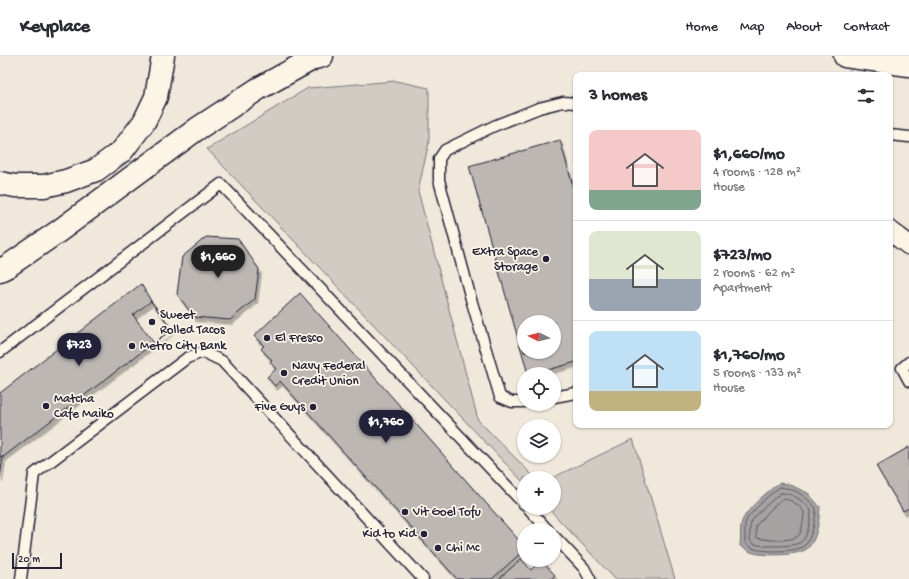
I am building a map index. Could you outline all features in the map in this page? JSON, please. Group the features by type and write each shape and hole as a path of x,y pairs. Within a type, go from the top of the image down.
{"highway":[{"path":"0,183 15,186 44,186 66,181 96,170 122,151 144,122 156,97 163,56"},
{"path":"0,270 59,231 197,129 258,89 314,58 322,56"},
{"path":"845,56 909,65"}],"street":[{"path":"893,232 909,245"}],"lane":[{"path":"517,402 512,402 500,396 471,298 439,180 439,159 445,150 500,124 539,108 562,102 573,103"},
{"path":"893,135 909,137"},
{"path":"0,352 221,184 517,497"},
{"path":"21,579 34,474 187,358 203,352 222,361 423,579"},
{"path":"909,362 902,368 909,381"},
{"path":"561,396 573,394"},
{"path":"534,515 542,523"},
{"path":"561,543 584,568 590,579"}],"shaded area":[{"path":"396,81 429,88 429,142 418,191 478,420 517,460 517,463 520,463 528,471 517,471 517,476 207,149 308,88"},
{"path":"633,439 675,579 615,579 555,515 561,515 561,474"}],"water":[{"path":"779,483 788,484 808,493 820,507 814,539 808,548 798,553 774,555 750,552 740,546 741,524 743,519 757,502"}],"building":[{"path":"560,140 573,186 573,363 558,367 526,367 524,359 561,359 561,315 517,315 517,335 469,166"},
{"path":"206,237 238,239 259,269 255,299 230,320 194,317 177,294 182,257"},
{"path":"141,284 151,301 172,329 3,457 0,456 0,393"},
{"path":"300,293 517,538 517,556 492,579 457,579 280,381 275,386 267,377 276,369 270,362 272,360 261,349 264,346 254,336"},
{"name":"Sweet Rolled Tacos","path":"151,301 172,329 154,343 133,315"},
{"path":"909,447 909,508 903,511 876,466"},
{"path":"0,456 3,457 0,478"},
{"path":"517,563 517,567 528,567 531,570 534,567 548,567 555,575 551,579 499,579"}],"place":[{"name":"Extra Space Storage","path":"546,259"},
{"name":"Sweet Rolled Tacos","path":"152,322"},
{"name":"El Fresco","path":"267,338"},
{"name":"Metro City Bank","path":"132,346"},
{"name":"Navy Federal Credit Union","path":"284,373"},
{"name":"Matcha Cafe Maiko","path":"46,406"},
{"name":"Five Guys","path":"313,407"},
{"name":"Vit Goel Tofu","path":"405,512"},
{"name":"Kid to Kid","path":"424,534"},
{"name":"Chi Mc","path":"438,548"}]}
